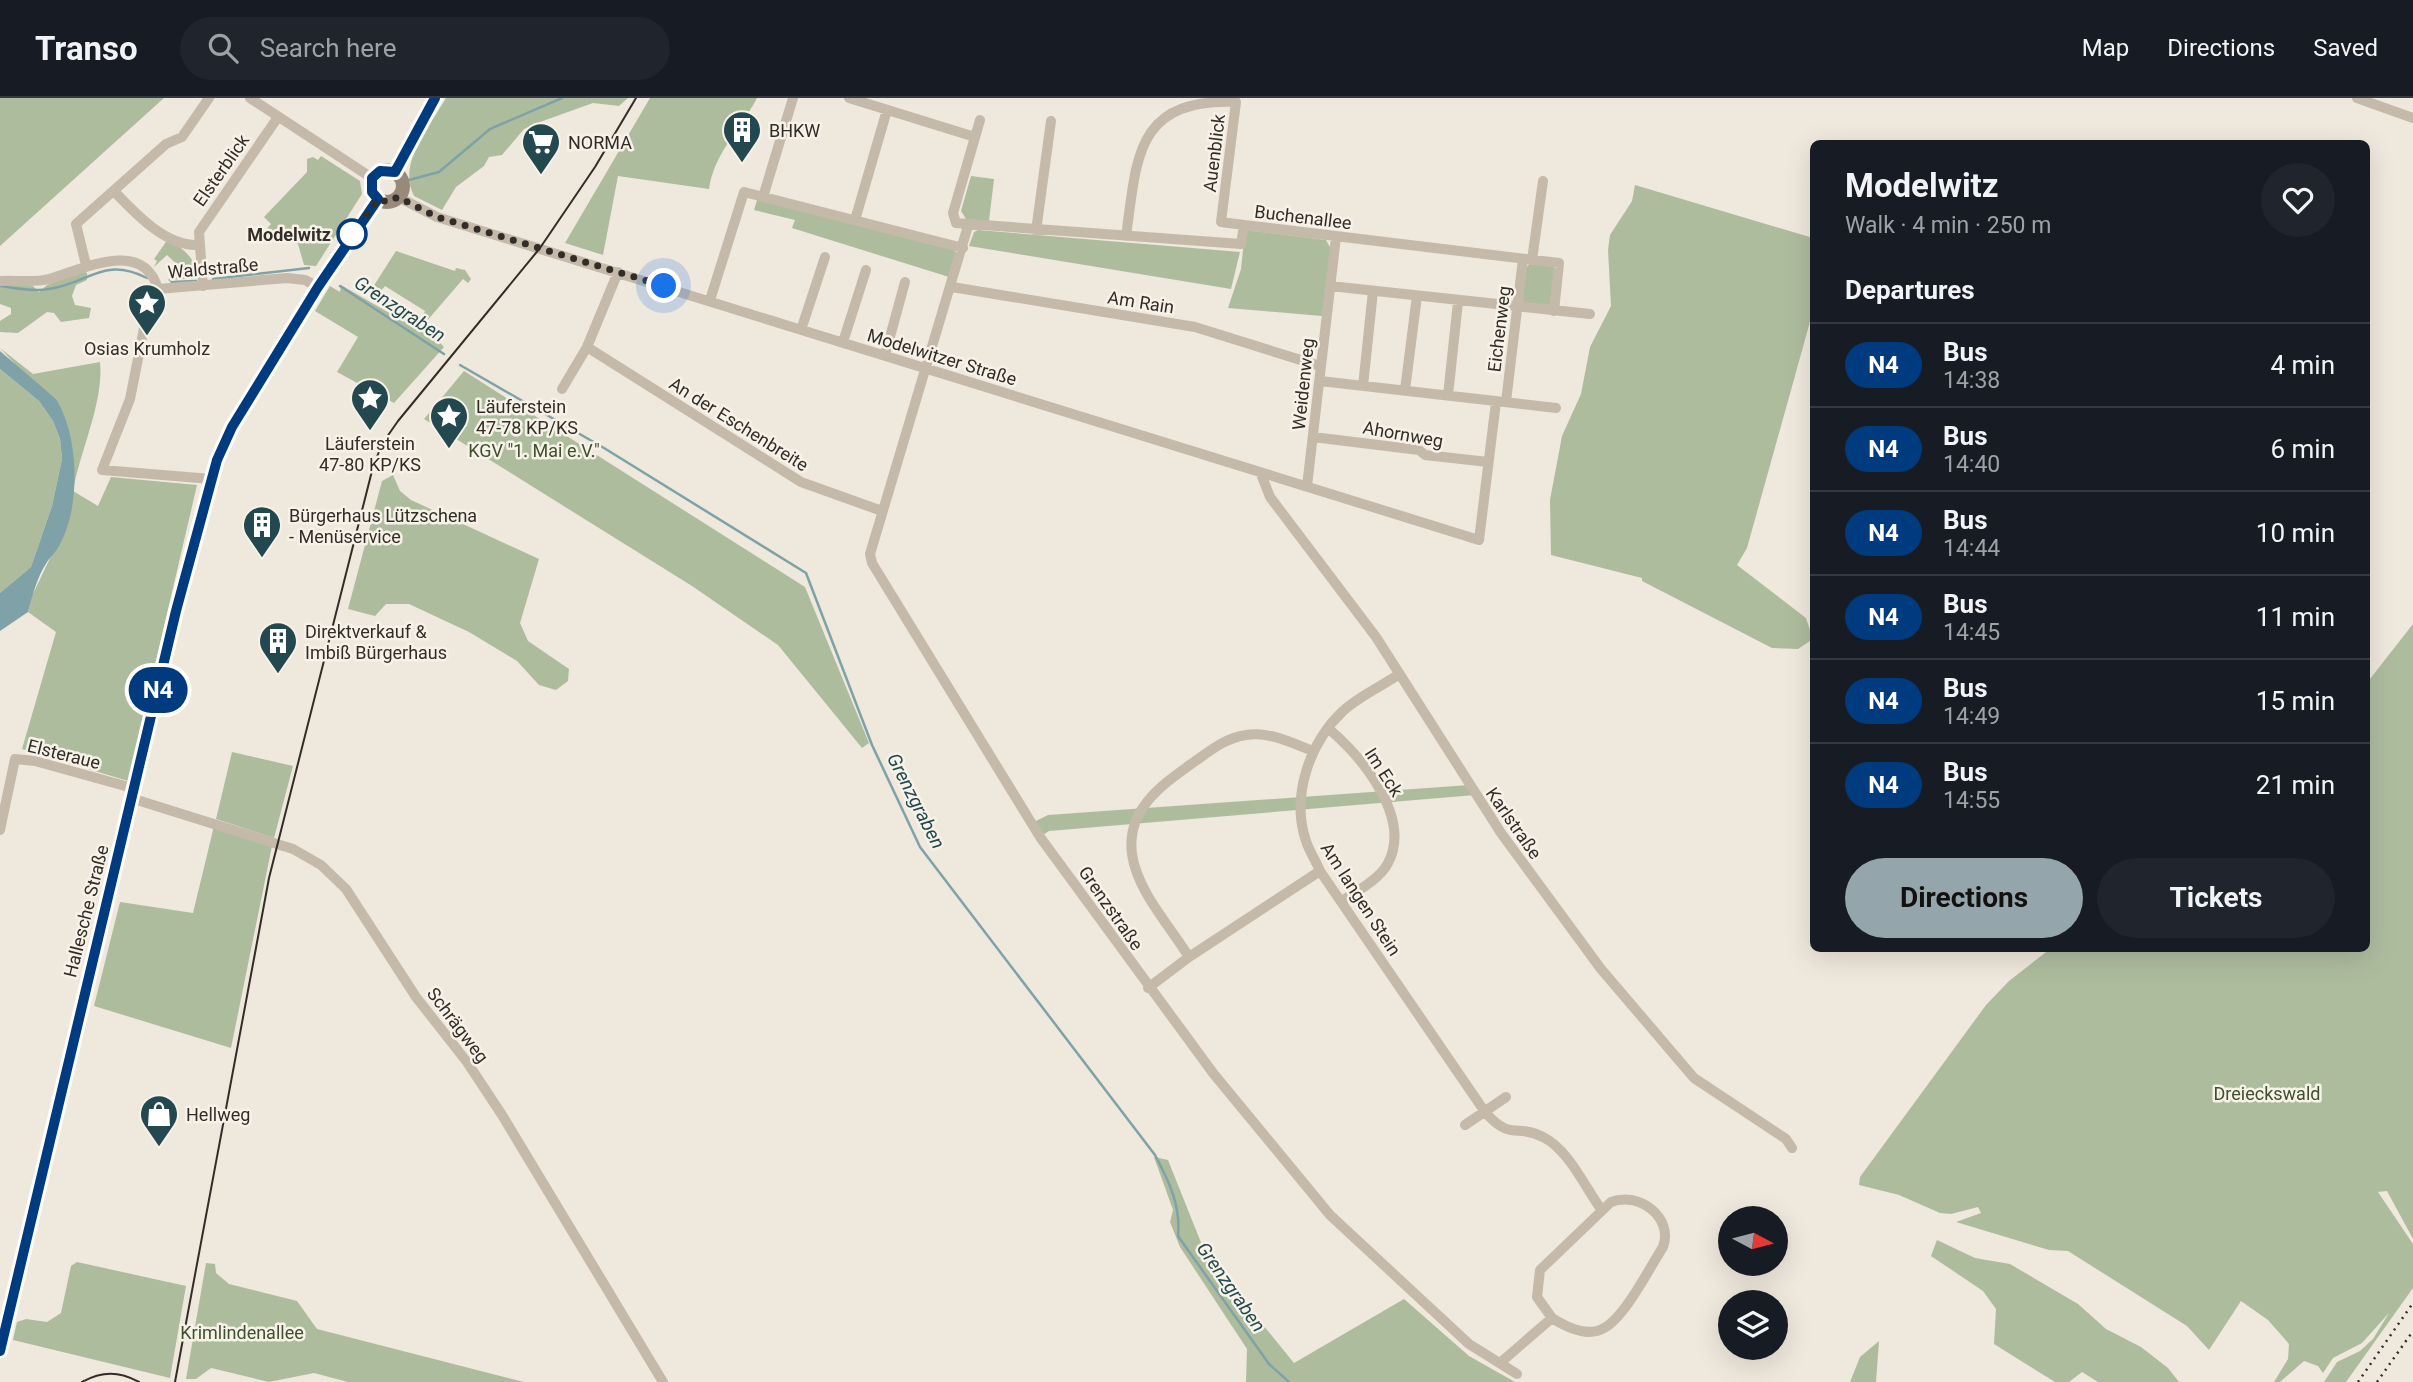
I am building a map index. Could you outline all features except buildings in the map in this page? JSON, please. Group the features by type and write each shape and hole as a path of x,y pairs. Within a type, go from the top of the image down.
{"street":[{"path":"86,265 76,224 166,144 181,137 209,98"},
{"path":"250,98 372,178"},
{"path":"395,172 435,98"},
{"path":"763,197 793,98"},
{"path":"849,98 975,137"},
{"path":"2357,98 2413,118"},
{"name":"Auenblick","path":"1126,236 1138,156 1146,137 1167,111 1192,100 1236,102 1221,222 1244,225"},
{"path":"855,220 887,110"},
{"name":"Elsterblick","path":"203,286 198,246 203,223 278,117"},
{"path":"968,226 956,223 953,213 980,120"},
{"path":"1036,231 1051,121"},
{"path":"380,171 395,172 403,184 398,197 388,202 378,199 372,192 372,178 380,171"},
{"name":"Eichenweg","path":"1479,540 1488,463 1543,181"},
{"path":"114,191 148,223 177,242 198,246"},
{"path":"710,300 744,192 963,248"},
{"name":"Modelwitzer Straße","path":"398,197 437,217 1479,540"},
{"name":"Hallesche Straße","path":"0,1352 5,1305 135,794 176,611 211,479 232,427 318,287 378,199"},
{"name":"Buchenallee","path":"968,226 1241,244 1244,225 1559,263 1554,311"},
{"name":"Grenzstraße","path":"968,226 952,287 870,554 872,563 1036,830 1148,988 1213,1073 1330,1215 1469,1344 1517,1374"},
{"name":"Weidenweg","path":"1307,486 1336,237"},
{"path":"801,330 825,257"},
{"path":"0,281 48,279 86,265 115,260 137,264 153,275 158,289"},
{"path":"843,342 866,270"},
{"path":"562,389 587,347 618,272"},
{"name":"Waldstraße","path":"211,479 102,470 130,399 151,293 158,289 287,278 305,280 318,287"},
{"path":"885,355 905,282"},
{"path":"1330,286 1458,302 1590,314"},
{"name":"Am Rain","path":"952,287 1195,327 1320,366"},
{"path":"1363,386 1373,291"},
{"path":"1405,390 1417,296"},
{"path":"1448,396 1458,302"},
{"name":"An der Eschenbreite","path":"587,347 801,482 882,512"},
{"path":"1320,381 1556,408"},
{"name":"Ahornweg","path":"1313,437 1419,450 1425,455 1488,463"},
{"name":"Karlstraße","path":"1261,474 1270,497 1376,637 1500,833 1601,969 1694,1078 1786,1139 1792,1148"},
{"name":"Am langen Stein","path":"1398,675 1343,711 1313,751 1303,781 1300,813 1306,842 1321,870 1485,1111 1498,1127 1512,1132 1541,1135 1555,1145 1601,1209"},
{"name":"Im Eck","path":"1329,730 1349,746 1367,771 1394,816 1397,840 1388,866 1342,901"},
{"path":"1189,957 1135,873 1131,850 1133,826 1141,809 1153,791 1223,742 1247,734 1277,737 1313,751"},
{"name":"Elsteraue","path":"0,830 15,759 36,761 135,794"},
{"name":"Schrägweg","path":"135,794 293,849 321,865 345,889 416,997 467,1062 502,1115 663,1382"},
{"path":"1148,988 1189,957 1321,870"},
{"path":"1465,1125 1506,1097"},
{"path":"1625,1196 1642,1200 1665,1224 1667,1236 1663,1247 1616,1318 1603,1329 1582,1332 1552,1318 1537,1297 1540,1270 1601,1209 1625,1196"},
{"path":"1500,1363 1552,1318"}],"green space":[{"path":"0,98 164,98 0,246"},
{"path":"446,98 628,98 619,106 593,103 524,129 502,155 489,157 484,166 456,187 442,210 414,196 410,171 418,145"},
{"path":"650,98 757,98 716,164 709,189 618,176 603,255 565,243"},
{"path":"321,156 360,181 362,194 316,266 304,265 298,244 264,232 271,224 264,217 307,172 307,159 313,157 318,160"},
{"path":"971,176 994,179 989,221 966,219 961,211"},
{"path":"1635,185 1810,237 1810,322 1747,548 1737,565 1806,618 1810,641 1798,649 1772,648 1642,581 1642,578 1551,555 1550,500 1562,436 1581,394 1590,347 1611,306 1608,250 1610,235 1632,201"},
{"path":"757,200 952,249 956,252 949,277 792,228 795,220 754,210"},
{"path":"978,230 1240,252 1231,289 969,246 974,232"},
{"path":"1245,230 1326,240 1331,249 1322,316 1228,308 1241,269"},
{"path":"168,239 188,255 195,265 197,278 172,280 172,284 168,280 180,267 167,255 154,267 157,261 154,259"},
{"path":"396,251 455,271 456,268 465,270 471,279 468,283 463,279 426,322 421,319 425,311 385,286 380,292 373,287"},
{"path":"1530,263 1553,265 1556,271 1551,303 1547,306 1525,304 1521,299 1525,269"},
{"path":"83,271 87,273 87,280 76,285 72,296 75,305 91,308 89,318 61,322 54,313 47,312 18,333 0,332 0,321 11,314 11,308 0,304 0,284 33,286 39,292 47,285"},
{"path":"341,285 412,326 430,332 444,347 394,403 337,372 358,337 315,311 330,286 340,292"},
{"path":"0,348 33,374 100,362 95,410 73,491 98,506 111,477 197,485 128,781 22,749 56,632 28,612 32,596 62,533 74,484 72,463 56,399 28,378"},
{"path":"0,369 39,401 53,421 60,439 62,459 52,506 31,567 0,593"},
{"name":"KGV \"1. Mai e.V.\"","path":"464,371 805,587 869,743 862,748 778,645 692,586 424,419"},
{"path":"393,475 400,491 411,500 539,559 520,623 528,641 569,669 568,681 556,690 539,685 517,661 469,632 409,604 386,604 375,616 348,609 382,481"},
{"name":"Dreieckswald","path":"2413,624 2413,1239 2387,1191 2378,1192 2413,1244 2413,1288 2346,1382 2324,1382 2337,1362 2360,1351 2373,1339 2389,1313 2362,1343 2333,1358 2323,1373 2318,1366 2304,1361 2280,1382 2274,1382 2288,1359 2289,1344 2268,1320 2241,1301 2209,1350 2187,1326 2068,1251 2049,1250 1956,1222 1981,1213 1978,1207 1951,1214 1940,1213 1899,1195 1859,1185 1860,1177 1986,1005 2009,981 2046,952 2370,952 2370,679"},
{"path":"232,752 293,766 274,838 216,819"},
{"path":"1469,785 1475,795 1049,831 1040,837 1032,823 1048,815"},
{"path":"214,826 272,846 231,1048 94,1006 120,902 193,913"},
{"path":"1154,1157 1168,1160 1206,1255 1294,1363 1404,1299 1469,1356 1515,1382 1246,1382 1247,1349 1180,1247 1170,1222 1173,1210"},
{"path":"1937,1240 1975,1258 2010,1264 2078,1304 2106,1329 2141,1347 2168,1368 2179,1382 2098,1382 2082,1372 2069,1382 2055,1382 1994,1344 1996,1309 1983,1291 1931,1256"},
{"name":"Krimlindenallee","path":"77,1262 186,1286 170,1378 13,1340 17,1322 26,1319 47,1322 61,1313 71,1266"},
{"name":"Krimlindenallee","path":"206,1263 215,1264 216,1273 229,1284 297,1301 317,1329 524,1382 348,1382 314,1373 269,1382 211,1368 196,1379 186,1379"},
{"path":"1879,1341 1876,1382 1850,1382 1860,1357"}],"water":[{"path":"0,351 56,399 69,432 75,471 71,510 60,544 41,574 28,612 0,631 0,593 31,567 52,506 62,459 60,439 53,421 39,401 0,369"}],"waterway":[{"path":"409,180 439,172 490,129 562,98"},
{"name":"Grenzgraben","path":"213,279 309,268"},
{"name":"Grenzgraben","path":"0,286 49,289 107,270 132,272 147,278"},
{"name":"Grenzgraben","path":"172,282 196,281"},
{"name":"Grenzgraben","path":"340,286 444,354"},
{"name":"Grenzgraben","path":"460,365 604,448 806,573 872,745 920,847 1155,1155 1176,1204 1178,1236 1269,1364 1289,1382"}],"tram line":[{"path":"175,1382 269,878 373,467 382,444 398,421 540,248 595,167 636,98"},
{"path":"82,1382 110,1374 139,1382"}],"railway":[{"path":"2358,1382 2413,1303"},
{"path":"2377,1382 2413,1331"}],"bus line":[{"name":"N4","path":"0,1351 134,799 176,611 217,460 232,427 318,287 346,242 378,199 370,187 372,178 385,169 395,172 413,133 435,98"}],"place":[{"name":"BHKW","path":"742,164"},
{"name":"NORMA","path":"541,176"},
{"name":"Modelwitz","path":"352,234"},
{"name":"Osias Krumholz","path":"147,337"},
{"name":"Läuferstein 47-80 KP/KS","path":"370,432"},
{"name":"Läuferstein 47-78 KP/KS","path":"449,450"},
{"name":"Bürgerhaus Lützschena - Menüservice","path":"262,559"},
{"name":"Direktverkauf & Imbiß Bürgerhaus","path":"278,675"},
{"name":"Hellweg","path":"159,1148"}],"route":[{"path":"352,234 348,239 378,199 388,202 398,197 437,217 664,286"}]}
